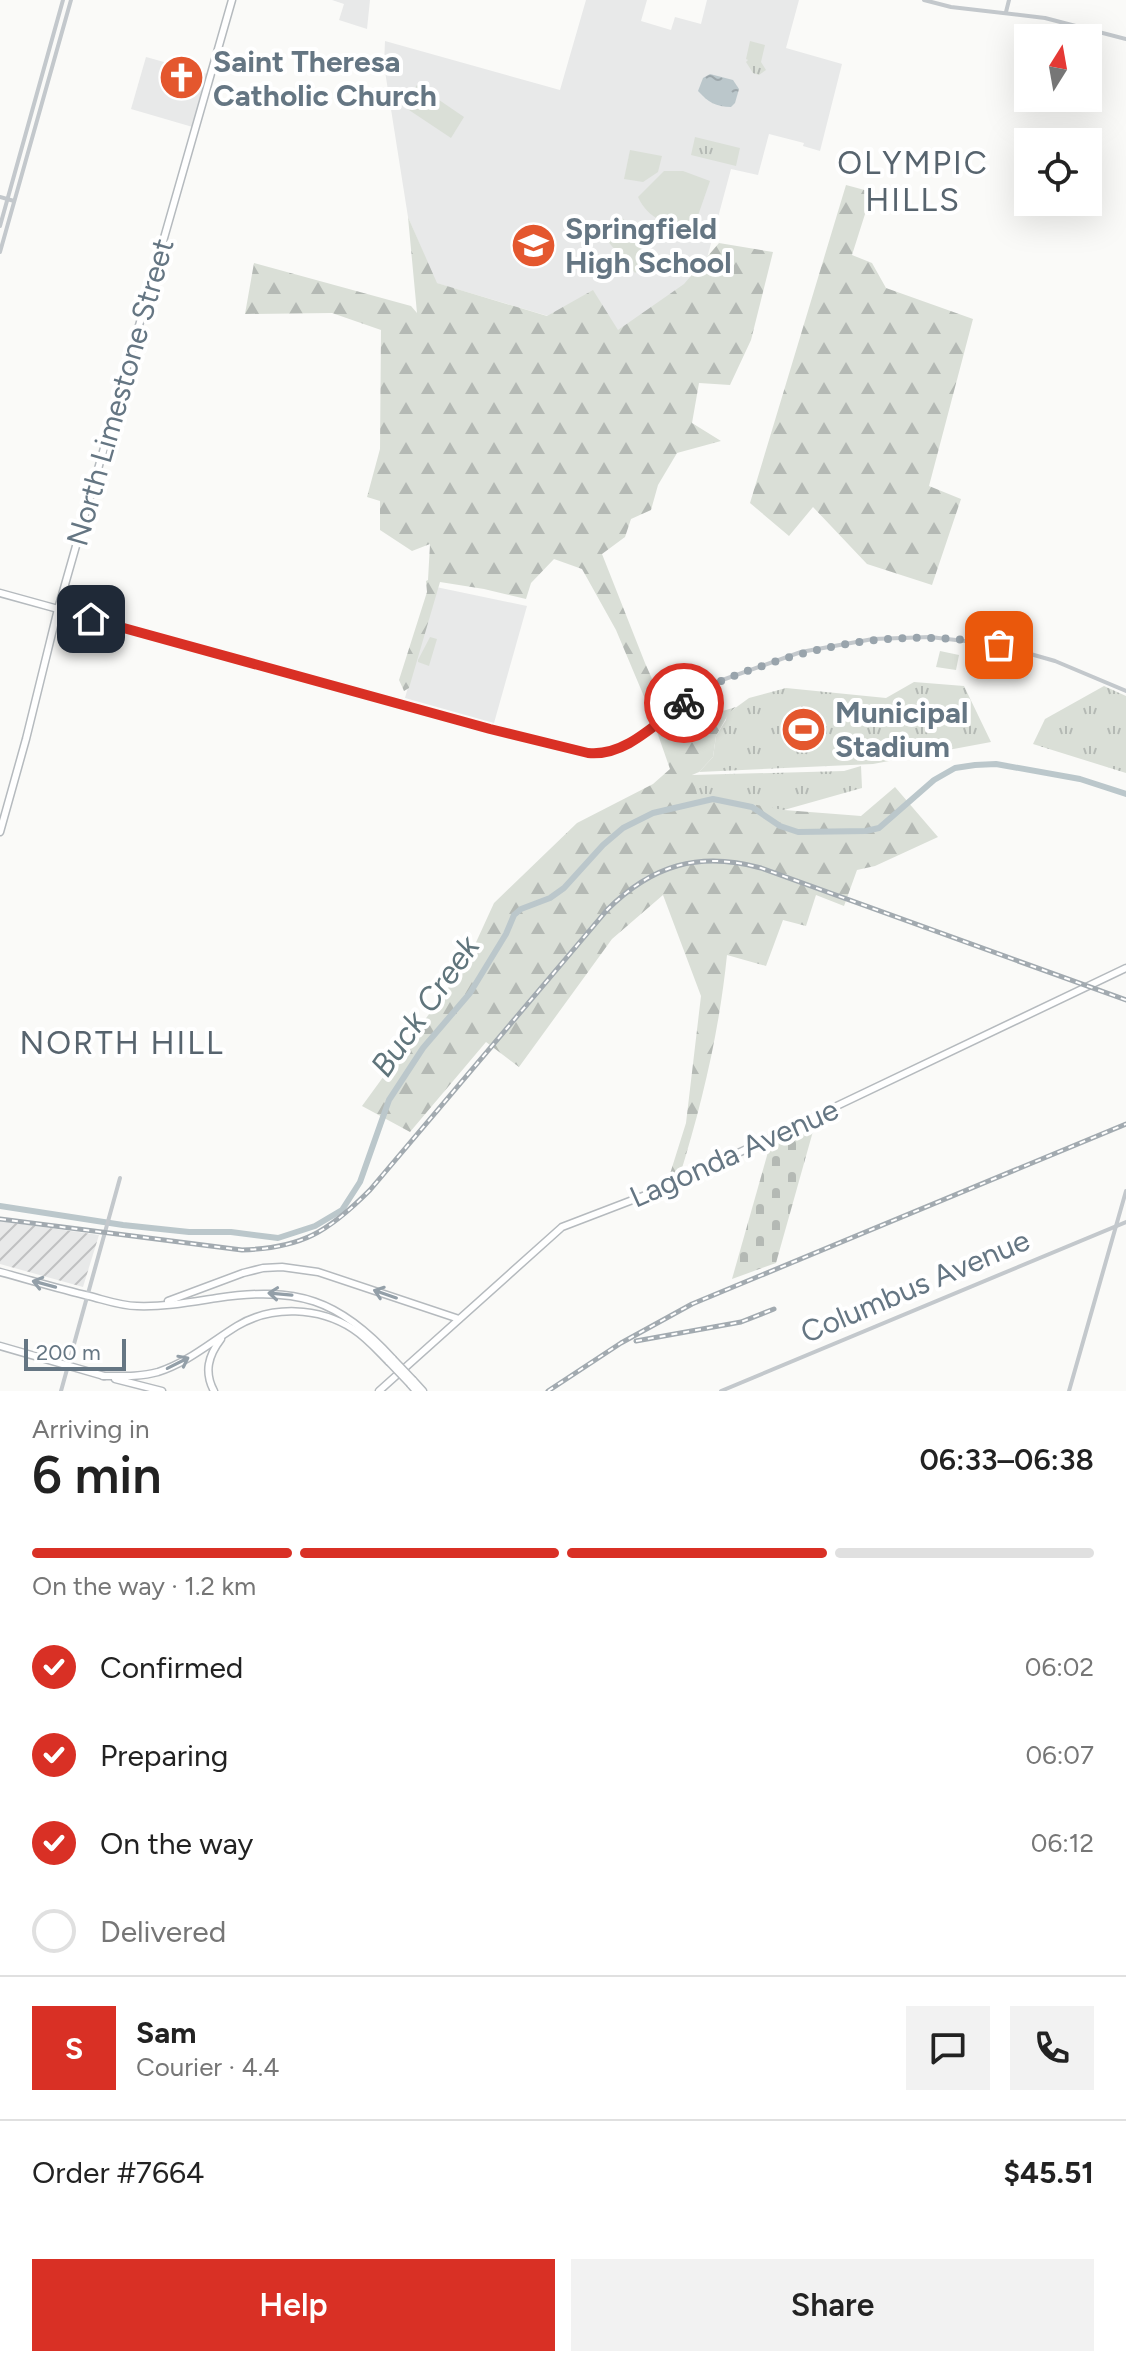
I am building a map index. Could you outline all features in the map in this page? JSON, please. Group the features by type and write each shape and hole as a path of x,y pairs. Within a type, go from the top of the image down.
{"main road":[{"name":"North Limestone Street","path":"0,832 58,609 232,0"},
{"path":"0,593 58,609"},
{"name":"Lagonda Avenue","path":"379,1391 562,1227 669,1186 1126,968"},
{"path":"156,1306 243,1273 282,1267 318,1272 459,1319"},
{"path":"0,1272 127,1305 156,1306 254,1293 301,1297 347,1317 374,1338 391,1360"},
{"path":"103,1376 159,1372 244,1323 271,1313 310,1312 346,1325 363,1336 423,1391"},
{"path":"214,1391 208,1377 209,1359 227,1333"},
{"path":"0,1346 162,1391"},
{"path":"412,1382 416,1391"}],"street":[{"path":"0,226 63,0"},
{"path":"0,252 71,0"},
{"path":"924,0 951,7 1006,12 1077,25 1126,39"},
{"path":"1006,12 1009,0"},
{"path":"0,197 14,201"},
{"path":"58,609 490,729 588,753 611,752 636,738 711,684 800,653 881,638 930,637 999,645 1055,661 1126,691"},
{"path":"61,1391 120,1178"},
{"path":"1069,1391 1126,1191"},
{"name":"Columbus Avenue","path":"721,1391 1126,1222"}],"shaded area":[{"path":"332,0 370,0 367,29 339,20 344,4"},
{"path":"586,0 647,0 641,21 671,30 675,17 701,24 707,0 799,0 786,48 842,64 820,151 803,146 804,143 769,134 758,175 731,169 681,355 436,283 408,217 384,65 385,41 560,90"},
{"path":"146,57 211,75 196,128 131,109"},
{"path":"436,587 527,606 494,723 405,698"},
{"path":"0,1221 99,1235 83,1287 0,1264"}],"green space":[{"path":"750,41 765,45 761,62 766,70 759,75 753,73 746,62"},
{"path":"417,85 464,117 451,138 403,106"},
{"path":"695,137 740,148 736,166 691,155"},
{"path":"630,150 662,156 658,172 643,182 624,179"},
{"path":"664,171 683,171 710,181 694,227 689,231 653,216 638,197"},
{"path":"846,185 872,192 852,255 872,263 886,288 973,319 929,486 961,499 932,585 867,564 813,507 789,536 750,503"},
{"path":"619,214 655,256 635,273 599,231"},
{"path":"408,217 437,283 547,316 593,290 618,330 684,284 719,243 773,252 751,340 730,385 699,383 692,423 721,441 677,453 658,485 651,510 631,519 625,537 602,554 673,726 736,707 716,736 713,757 692,775 784,810 861,816 895,787 938,837 875,866 857,870 844,906 816,895 806,926 783,920 766,966 727,955 709,1068 679,1178 669,1177 686,1123 701,996 663,895 612,939 519,1067 486,1042 410,1132 362,1106 467,962 494,903 577,823 653,784 670,769 616,630 582,569 554,559 531,583 526,599 440,582 409,688 404,691 399,680 427,592 430,544 412,551 380,530 380,501 367,497 380,449 381,330 332,313 245,314 254,263 411,306 417,313"},
{"path":"430,637 437,639 429,666 418,660"},
{"path":"940,651 959,655 956,670 936,667"},
{"path":"914,682 964,686 991,742 873,764 699,772 713,757 716,736 727,714 749,698 786,688 886,698"},
{"path":"1104,686 1126,696 1126,773 1033,744 1045,719"},
{"path":"861,766 862,788 784,810 697,794 692,775 844,771"},
{"path":"817,1117 776,1263 732,1279 772,1138"}],"water":[{"path":"710,74 733,80 739,89 731,107 713,103 698,91 703,78"}],"waterway":[{"name":"Buck Creek","path":"0,1206 123,1225 278,1238 315,1226 342,1210 360,1182 389,1100 423,1048 470,993 514,915 564,888 623,828 653,813 713,799 752,807 780,826 798,832 866,831 879,828 934,780 955,768 996,764 1080,779 1126,794"}],"railway":[{"path":"0,1219 242,1250 281,1246 313,1235 341,1217 370,1190 607,910 641,882 659,872 697,862 717,861 761,868 1126,1000"},
{"path":"548,1391 621,1343 692,1304 1126,1124"},
{"path":"636,1341 741,1322 774,1309"}],"way so far":[{"path":"684,703 705,687 724,679 831,645 890,637 930,637 999,645"}],"place":[{"name":"Saint Theresa Catholic Church","path":"182,78"},
{"name":"Springfield High School","path":"534,245"},
{"name":"Municipal Stadium","path":"804,729"}],"district":[{"name":"OLYMPIC HILLS","path":"913,182"},
{"name":"NORTH HILL","path":"122,1043"}],"route":[{"path":"91,619 588,753 604,754 623,747 684,703"}]}
